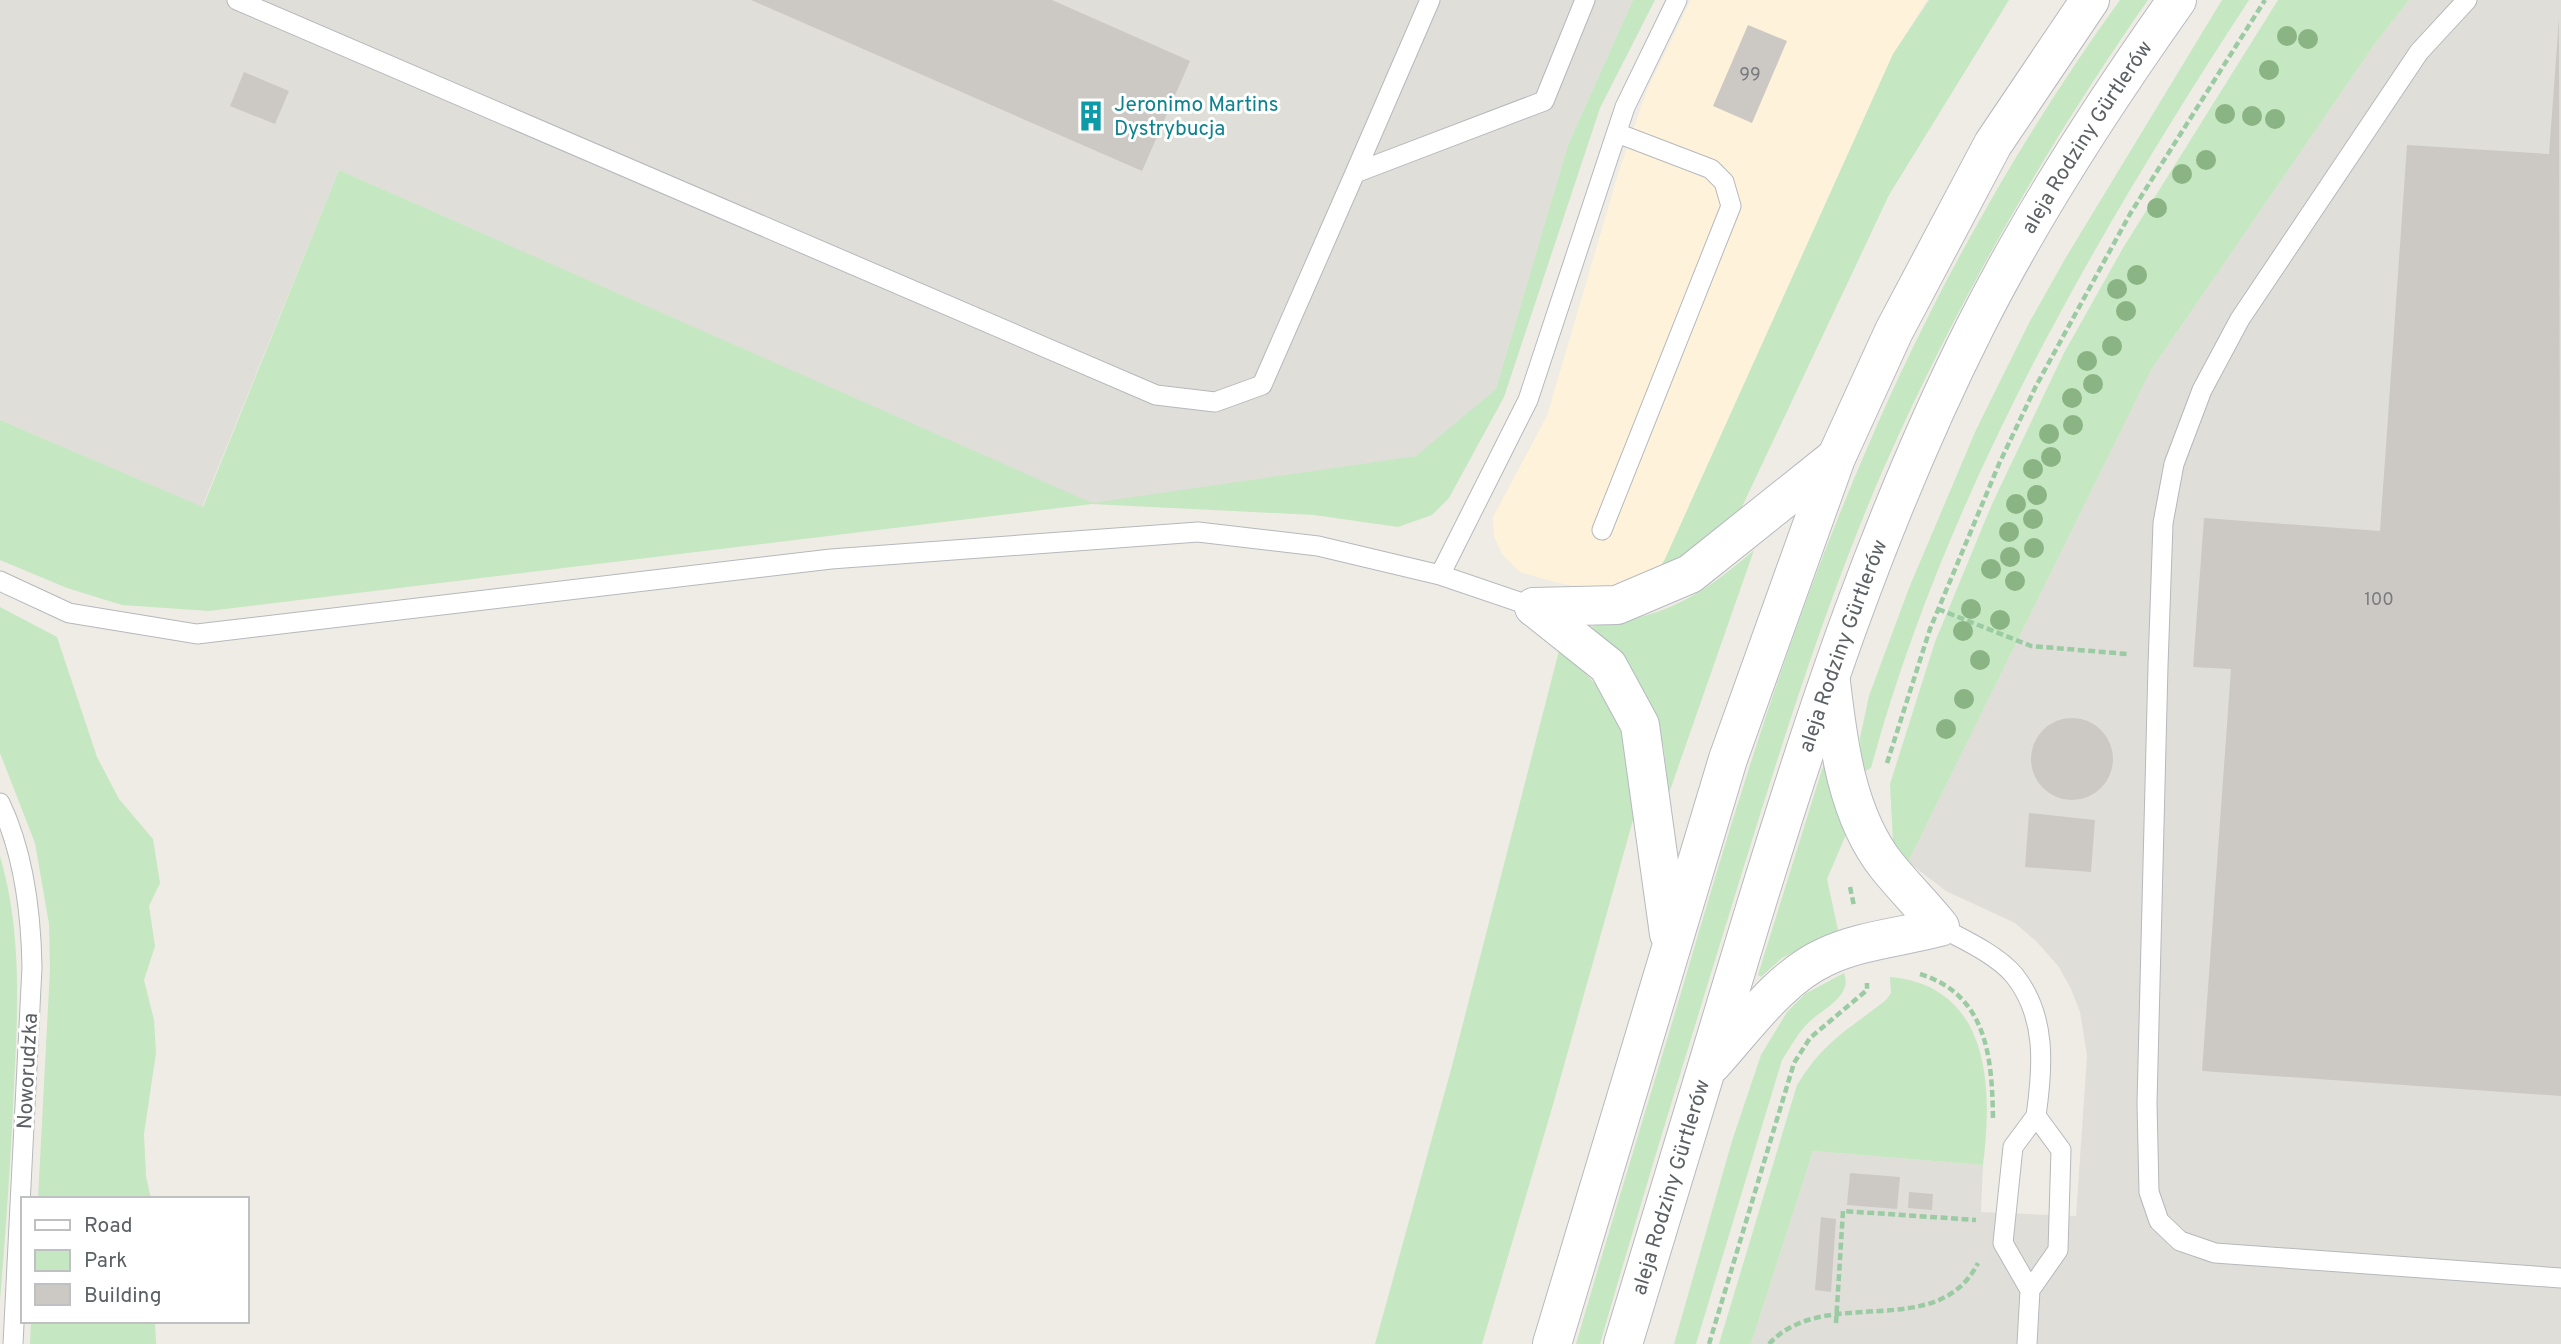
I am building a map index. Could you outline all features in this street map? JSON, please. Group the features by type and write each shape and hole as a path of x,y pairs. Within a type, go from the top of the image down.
{"main road":[{"path":"1552,1344 1728,759 1836,458 1894,331 1993,144 2090,0"},
{"name":"aleja Rodziny Gürtlerów","path":"1623,1344 1703,1074 1830,673 1852,610 1910,466 1977,323 2055,186 2177,0"},
{"path":"1534,607 1617,605 1690,575 1836,458"},
{"path":"1534,607 1608,666 1640,725 1670,947"},
{"path":"1703,1074 1797,975 1824,957 1865,943 1940,928 1887,865 1869,837 1844,767 1830,673"}],"lane":[{"path":"237,0 1156,395 1214,402 1262,384 1430,0"},
{"path":"1354,173 1544,101 1585,0"},
{"path":"1440,575 1528,400 1625,107 1677,0"},
{"path":"2467,0 2419,52 2240,319 2202,390 2175,464 2163,523 2158,653 2147,1102 2149,1192 2159,1221 2180,1241 2215,1254 2561,1278"},
{"path":"1601,530 1731,206 1724,182 1711,169 1617,133"},
{"path":"0,581 69,613 197,634 831,559 1198,532 1318,546 1440,575 1534,607"},
{"name":"Noworudzka","path":"0,803 18,852 32,940 13,1344"},
{"path":"1940,928 1973,945 2013,974 2038,1018 2041,1080 2036,1116 2013,1147 2003,1243 2029,1290 2027,1344"},
{"path":"2029,1290 2057,1250 2058,1237 2061,1150 2036,1116"}],"path":[{"path":"1886,766 1938,609 2036,386 2130,214 2264,0"},
{"path":"1938,609 2031,646 2122,653"},
{"path":"1709,1344 1794,1063 1810,1038 1867,990 1865,943 1849,884 1869,837"},
{"path":"1912,973 1944,985 1963,999 1974,1015 1992,1068 1994,1133"},
{"path":"1836,1322 1843,1211 1987,1221"},
{"path":"1954,1301 1972,1281 1980,1258"},
{"path":"1769,1344 1794,1326 1848,1323"}],"shaded area":[{"name":"Jeronimo Martins Dystrybucja","path":"0,0 1633,0 1568,145 1496,389 1417,456 1092,504 339,170 202,507 0,420"},
{"path":"1691,0 1927,0 1893,54 1665,559 1658,570 1613,586 1578,587 1520,572 1502,554 1494,536 1493,517 1547,416 1619,171 1647,90"},
{"path":"2409,0 2561,0 2561,1344 1751,1344 1813,1151 1983,1165 1981,1212 2076,1216 2087,1056 2080,1012 2071,989 2059,967 2037,942 2015,923 1946,891 1908,862 2151,370 2374,45"}],"green space":[{"path":"1633,0 1655,0 1600,108 1504,397 1449,498 1432,515 1398,527 1314,515 1092,504 209,611 122,605 67,588 0,560 0,420 203,507 339,170 1092,503 1416,456 1496,389 1568,145"},
{"path":"1929,0 2009,0 1889,195 1740,511 1716,540 1658,570 1893,54"},
{"path":"2120,0 2148,0 2073,113 2003,230 1910,410 1862,520 1825,618 1775,767 1600,1344 1576,1344 1744,785 1789,648 1840,513 1894,388 1982,216 2048,106"},
{"path":"2222,0 2249,0 2135,182 2030,370 1983,466 1940,565 1902,666 1871,768 1862,773 1860,738 1869,696 1909,588 1976,430 2029,323 2065,259"},
{"path":"2278,0 2409,0 2374,45 2151,370 1908,862 1893,842 1890,784 1935,642 1992,504 2064,353 2123,248"},
{"path":"1754,550 1668,796 1664,749 1657,726 1591,627 1644,616 1675,605 1729,571"},
{"path":"0,607 57,637 97,757 119,799 153,839 160,883 149,906 155,946 144,980 154,1020 156,1053 144,1134 146,1176 151,1197 38,1197 50,969 49,924 35,843 0,753"},
{"path":"1560,647 1603,692 1626,739 1635,813 1482,1344 1375,1344 1452,1066"},
{"path":"1824,763 1848,830 1827,879 1838,930 1782,958 1761,977 1758,975"},
{"path":"0,856 12,913 17,998 0,1300"},
{"path":"1844,973 1846,981 1840,996 1804,1027 1782,1060 1696,1344 1674,1344 1732,1141 1761,1055 1787,1012 1805,994"},
{"path":"1890,977 1923,984 1948,999 1966,1020 1978,1045 1984,1073 1987,1104 1983,1165 1813,1151 1751,1344 1719,1344 1797,1085 1827,1047 1886,1000 1891,993"},
{"path":"31,1323 155,1323 156,1344 30,1344"}],"building":[{"name":"Jeronimo Martins Dystrybucja","path":"751,0 1052,0 1190,61 1142,171"},
{"path":"2559,18 2561,1096 2202,1071 2231,669 2193,667 2204,518 2380,531 2407,145 2549,154"},
{"path":"1748,25 1787,41 1752,123 1713,106"},
{"path":"244,72 289,91 275,124 230,106"},
{"path":"2072,718 2088,721 2101,730 2110,743 2113,759 2110,775 2101,788 2088,797 2072,800 2056,797 2043,788 2034,775 2031,759 2034,743 2043,730 2056,721"},
{"path":"2029,813 2095,820 2091,872 2025,867"},
{"path":"1850,1173 1900,1177 1897,1209 1847,1205"},
{"path":"1909,1192 1933,1194 1932,1210 1908,1208"},
{"path":"1821,1217 1836,1219 1831,1292 1815,1290"}],"place":[{"name":"Jeronimo Martins Dystrybucja","path":"1091,116"}]}
